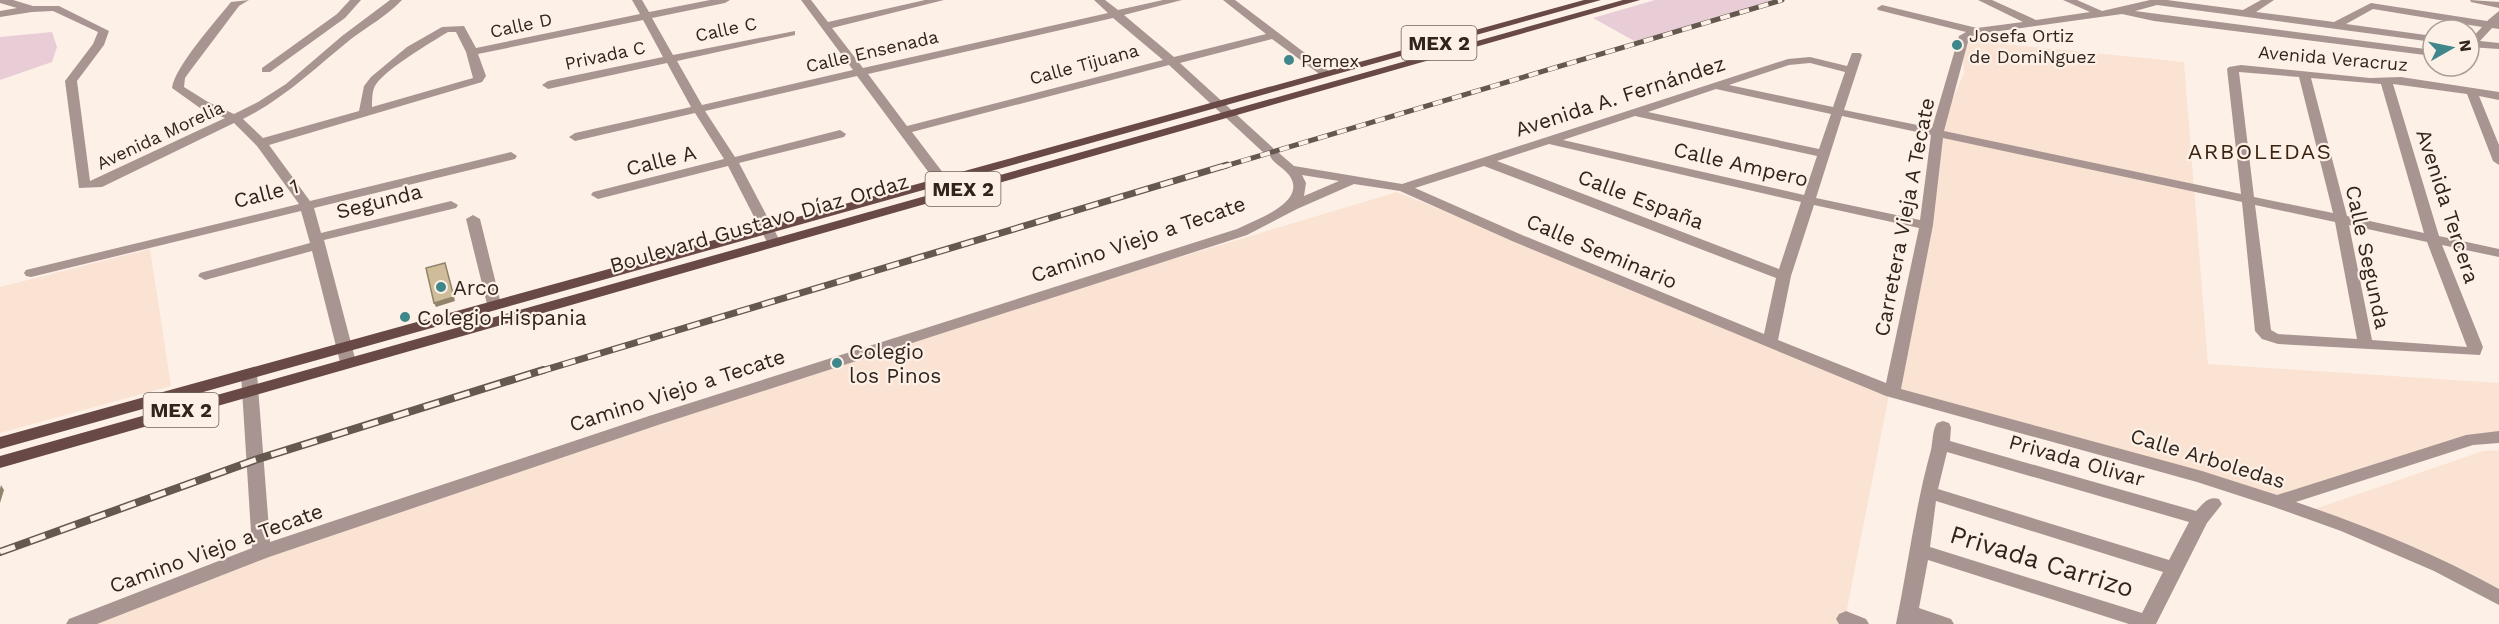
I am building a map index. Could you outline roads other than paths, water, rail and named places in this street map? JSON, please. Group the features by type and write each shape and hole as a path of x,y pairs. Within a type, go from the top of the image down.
{"main road":[{"name":"Boulevard Gustavo Díaz Ordaz","path":"347,354 494,304 770,236 943,182 1326,74 1593,4 1635,0"},
{"name":"Boulevard Gustavo Díaz Ordaz","path":"0,462 249,382 770,236 1230,114 1593,4"},
{"name":"Boulevard Gustavo Díaz Ordaz","path":"0,443 249,382"}],"street":[{"path":"7,0 33,9"},
{"path":"266,70 341,16 356,0"},
{"name":"Avenida Morelia","path":"59,4 104,31 102,41 75,71 71,81 84,185 97,184 237,118 290,86 346,38 397,0"},
{"path":"637,0 698,109 732,162 770,236"},
{"name":"Calle D","path":"472,52 725,0"},
{"path":"806,0 943,182"},
{"path":"825,26 939,0"},
{"path":"1099,0 1292,169 1300,188 1299,197 1292,206"},
{"name":"Calle Ensenada","path":"576,137 1178,0"},
{"path":"1228,0 1326,74"},
{"path":"1983,0 2035,22"},
{"path":"2068,0 2101,13"},
{"path":"2246,13 2269,0"},
{"path":"2475,0 2499,5"},
{"path":"236,1 185,69 178,84 182,92 204,105 237,118 286,172 306,205 347,354"},
{"path":"1882,8 1977,31 2123,11 2160,1 2421,37"},
{"path":"0,14 59,4"},
{"path":"2335,26 2372,6 2495,26"},
{"path":"2123,11 2154,18 2421,51"},
{"path":"2481,36 2495,26 2499,14"},
{"path":"261,143 478,80 480,76 472,52 460,28 446,29 411,50 375,78 368,88 365,112"},
{"name":"Carretera Vieja A Tecate","path":"1892,392 1926,225 1937,134 1964,36 1977,31"},
{"name":"Calle C","path":"670,60 791,33"},
{"name":"Calle Tijuana","path":"906,130 1273,35"},
{"path":"2481,45 2499,46"},
{"path":"1770,343 1784,276 1856,55"},
{"name":"Privada C","path":"548,85 670,60"},
{"name":"Avenida A. Fernández","path":"1404,188 1799,60 1851,70"},
{"name":"Avenida Veracruz","path":"2247,198 2233,69 2235,68 2304,75 2401,80 2499,96"},
{"name":"Calle Segunda","path":"2304,75 2341,220 2364,343"},
{"name":"Avenida Tercera","path":"2247,198 2263,331 2267,336 2278,339 2474,352 2475,347 2433,240 2386,80"},
{"path":"1717,86 2499,253"},
{"path":"2472,93 2499,161"},
{"path":"1634,112 1823,154"},
{"name":"Calle A","path":"598,195 840,134"},
{"name":"Calle Ampero","path":"1547,140 1926,225"},
{"name":"Calle 1","path":"31,273 511,156"},
{"name":"Calle España","path":"1484,161 1784,276"},
{"name":"Calle Seminario","path":"1292,169 1404,188 1517,238 1892,392"},
{"name":"Camino Viejo a Tecate","path":"76,624 262,552 655,420 1242,232 1292,206 1354,179"},
{"name":"Segunda","path":"205,276 317,241 451,204"},
{"path":"473,219 494,304"},
{"path":"249,382 262,552"},
{"name":"Calle Arboledas","path":"1892,392 2202,477 2277,502 2347,526 2441,566 2499,598"},
{"name":"Privada Olivar","path":"1907,618 1920,551 1928,492 1942,436 2200,519"},
{"path":"2277,502 2311,489 2472,439 2499,437"},
{"path":"1928,492 2175,569"},
{"path":"2147,623 2200,519 2212,504"},
{"name":"Privada Carrizo","path":"1920,551 2147,623"},
{"path":"1907,618 1944,624"}],"railway":[{"path":"1222,167 1782,0"},
{"path":"538,372 1227,165"},
{"path":"0,552 255,460 543,370"}],"place":[{"name":"Josefa Ortiz de DomiNguez","path":"1957,45"},
{"name":"Pemex","path":"1289,60"},
{"name":"Arco","path":"441,287"},
{"name":"Colegio Hispania","path":"405,317"},
{"name":"Colegio los Pinos","path":"837,363"}],"district":[{"name":"ARBOLEDAS","path":"2260,151"}]}
